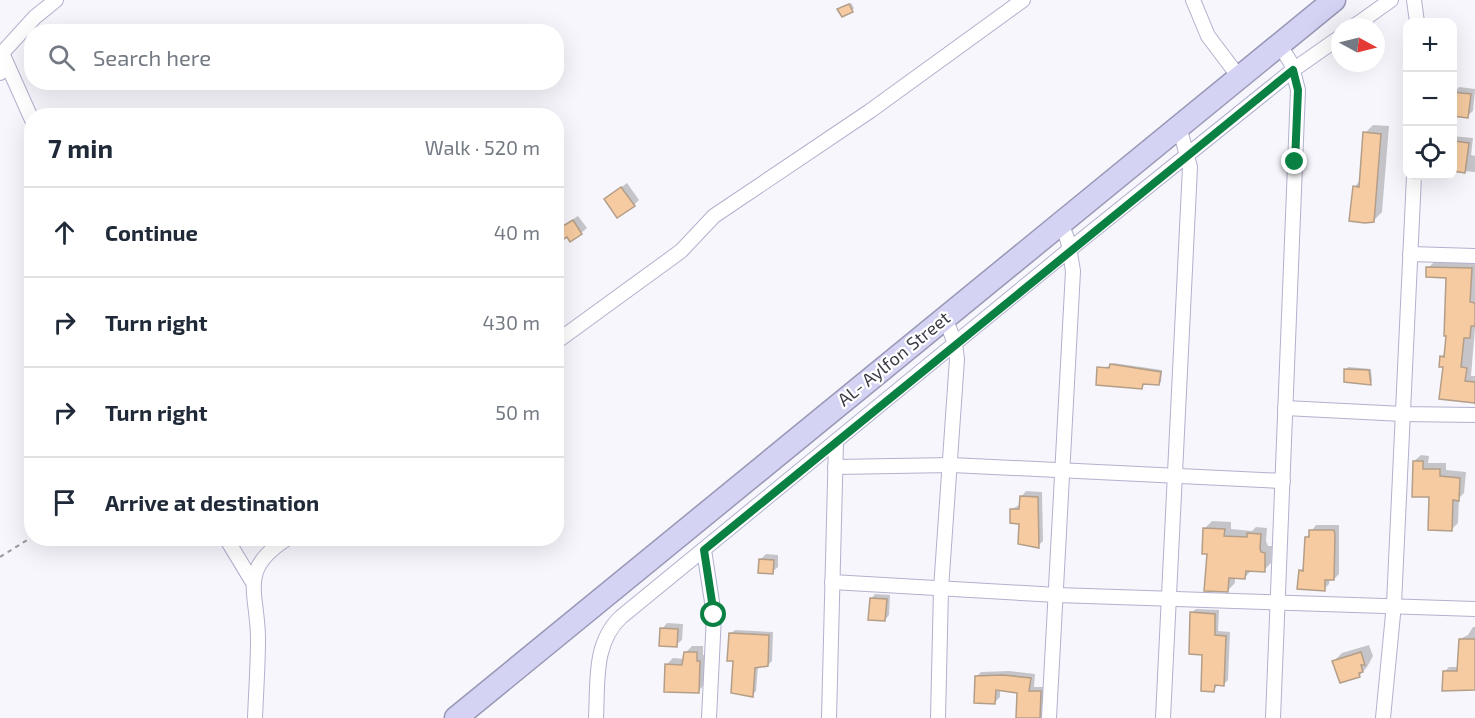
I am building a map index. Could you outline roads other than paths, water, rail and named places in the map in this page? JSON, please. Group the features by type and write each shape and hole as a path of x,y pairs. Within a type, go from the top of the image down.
{"highway":[{"name":"AL- Aylfon Street","path":"456,718 1334,0"}],"street":[{"path":"27,24 56,0"},
{"path":"564,336 681,251 714,216 870,111 1023,0"},
{"path":"1193,0 1205,30 1239,77"},
{"path":"1366,18 1391,0"},
{"path":"1414,0 1416,18"},
{"path":"0,72 1,48 24,27"},
{"path":"596,718 600,654 608,631 621,617 1069,250 1293,70 1331,43"},
{"path":"1273,718 1280,601 1298,90 1293,70 1279,44"},
{"path":"1,48 27,108"},
{"path":"1163,718 1190,167 1179,126"},
{"path":"1383,718 1394,604 1414,180"},
{"path":"1049,718 1073,271 1060,223"},
{"path":"1410,254 1475,256"},
{"path":"938,718 941,589 952,465 955,344 945,317"},
{"path":"1285,408 1475,415"},
{"path":"829,718 836,442"},
{"path":"835,467 952,465 1283,481"},
{"path":"231,546 252,581 258,637 255,718"},
{"path":"252,581 267,554 278,546"},
{"path":"704,550 714,615 709,718"},
{"path":"832,582 1057,594 1394,604 1475,609"}]}
